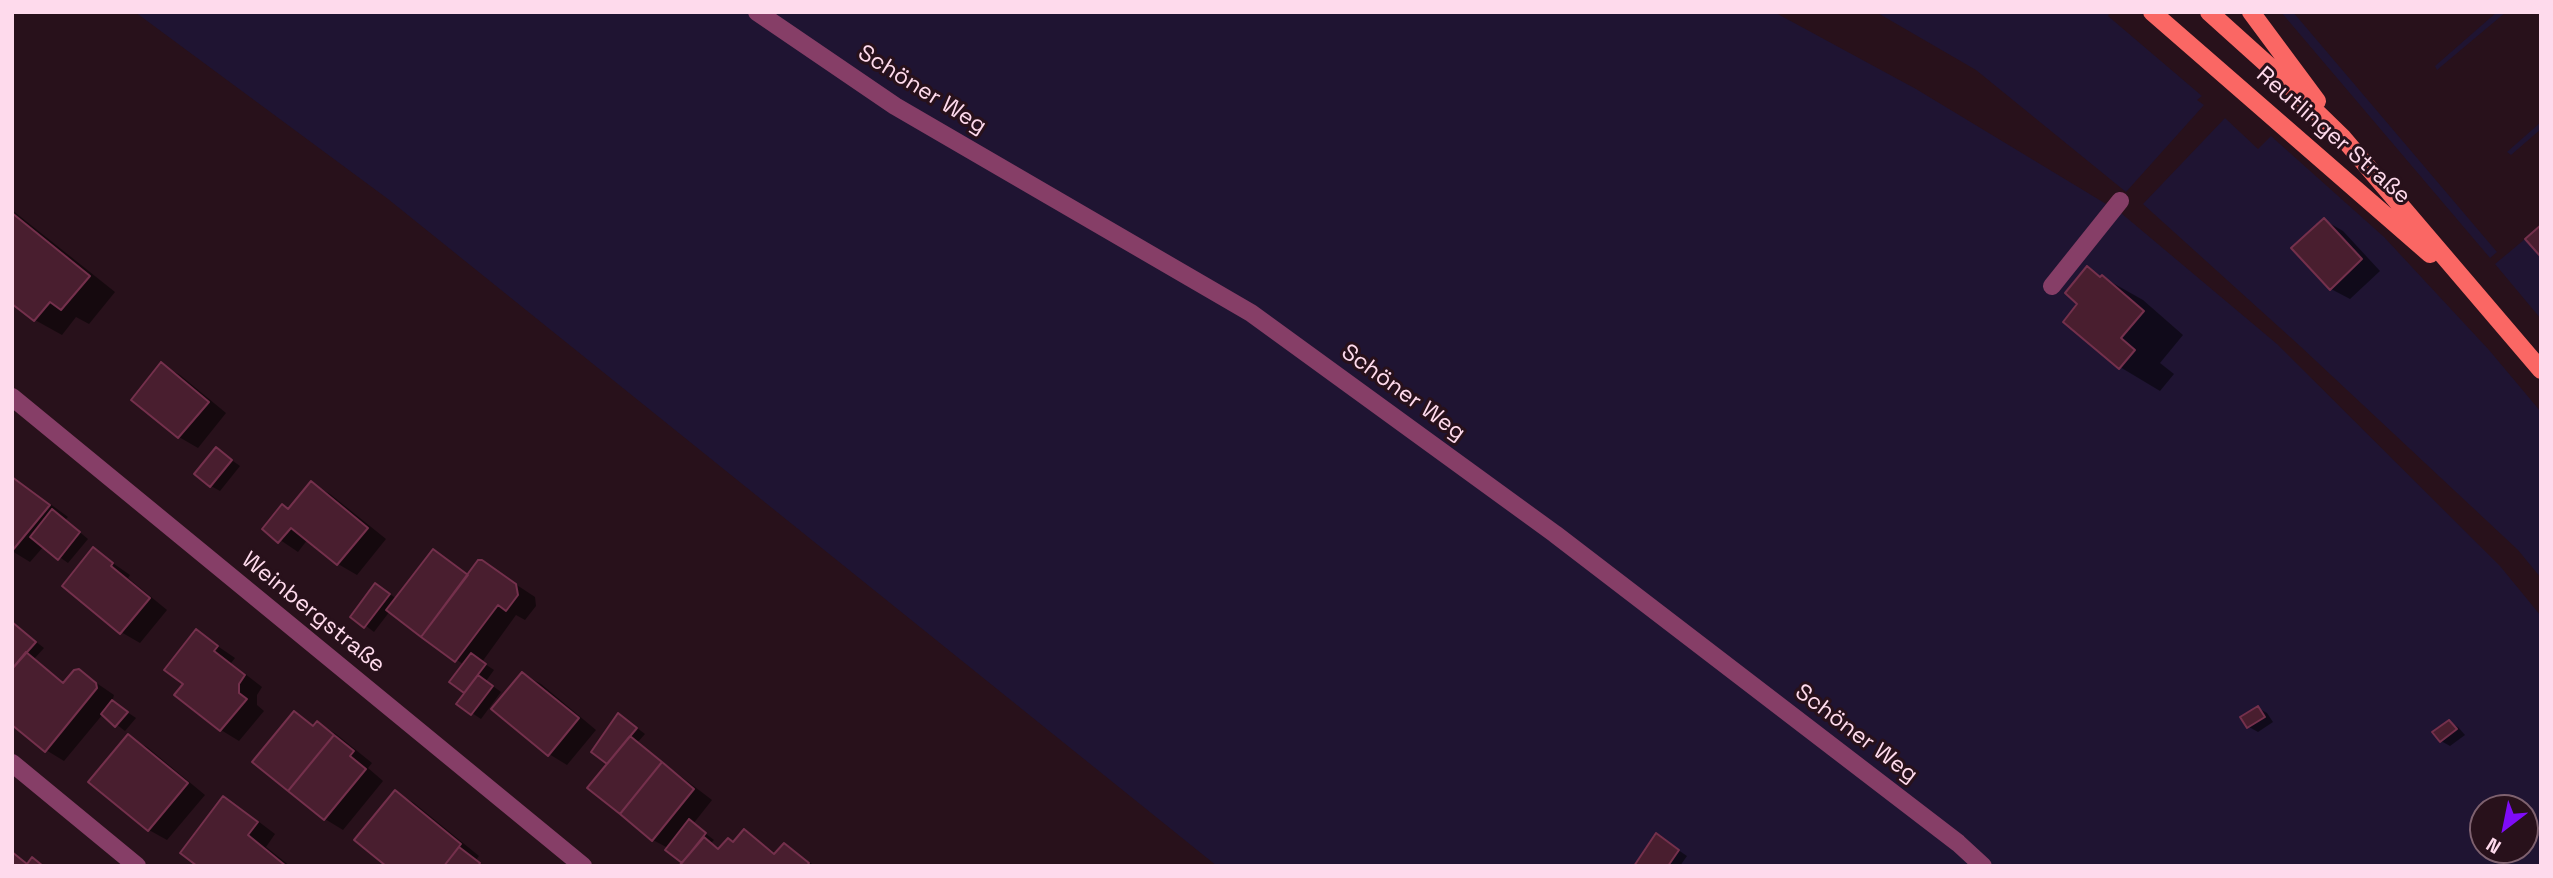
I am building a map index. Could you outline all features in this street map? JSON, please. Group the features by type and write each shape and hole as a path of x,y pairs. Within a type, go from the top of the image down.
{"main road":[{"name":"Reutlinger Straße","path":"2152,12 2480,297"},
{"name":"Reutlinger Straße","path":"2209,12 2343,138 2541,370"},
{"path":"2251,12 2343,138"}],"street":[{"name":"Schöner Weg","path":"757,12 895,106 1251,313 1566,542 1925,818 1983,866"},
{"path":"2052,286 2120,201"},
{"name":"Weinbergstraße","path":"12,397 583,866"},
{"path":"12,763 137,866"}],"shaded area":[{"path":"135,12 1774,12 1916,89 2121,213 2277,344 2500,566 2541,616 2541,866 1217,866 388,199"},
{"path":"1876,12 2110,12 2108,16 2202,96 2197,100 2204,105 2126,192 1976,70"},
{"path":"2281,12 2293,12 2497,252 2490,258"},
{"path":"2497,12 2506,12 2437,70 2435,66"},
{"path":"2225,118 2258,149 2271,136 2384,237 2489,350 2541,412 2541,578 2518,550 2300,346 2143,204"},
{"path":"2541,122 2541,129 2511,155 2507,152"},
{"path":"2525,239 2541,257 2541,319 2495,264"}],"building":[{"path":"12,213 90,276 61,310 50,302 34,321 12,304"},
{"path":"2324,218 2362,259 2330,290 2291,248"},
{"path":"2541,225 2540,255 2541,257 2525,239"},
{"path":"2087,266 2100,277 2102,275 2144,311 2121,338 2135,350 2119,369 2063,322 2077,304 2065,293"},
{"path":"161,362 209,402 178,438 131,400"},
{"path":"216,447 232,460 210,487 194,474"},
{"path":"12,477 50,505 12,551"},
{"path":"311,481 368,528 337,565 291,528 278,543 262,529 282,504 288,509"},
{"path":"52,509 80,532 58,560 30,537"},
{"path":"93,547 113,563 111,566 150,598 120,634 62,586"},
{"path":"433,549 468,575 421,637 386,610"},
{"path":"478,560 482,560 516,584 518,595 506,611 498,605 455,662 421,637"},
{"path":"375,583 390,594 364,628 350,617"},
{"path":"12,622 36,642 12,669"},
{"path":"196,629 218,646 214,651 245,675 239,684 239,693 247,699 220,731 174,695 183,684 164,670"},
{"path":"26,652 63,683 74,670 79,669 96,683 97,688 45,752 12,725 12,669"},
{"path":"471,653 486,664 464,693 449,682"},
{"path":"522,672 579,718 548,756 491,709"},
{"path":"478,675 493,686 471,715 456,704"},
{"path":"112,700 128,712 115,727 101,714"},
{"path":"2258,706 2265,717 2247,728 2240,717"},
{"path":"294,711 313,726 317,721 334,735 288,791 252,762"},
{"path":"618,713 637,728 607,764 591,752"},
{"path":"2449,720 2457,729 2440,742 2432,732"},
{"path":"128,734 188,783 148,831 88,782"},
{"path":"334,735 354,751 350,756 366,769 324,820 288,791"},
{"path":"630,736 662,762 620,814 587,788"},
{"path":"662,762 694,789 652,841 620,814"},
{"path":"395,790 461,844 444,866 386,866 354,840"},
{"path":"223,796 258,822 248,835 286,866 197,866 180,853"},
{"path":"689,819 706,833 682,863 665,850"},
{"path":"744,829 774,854 784,843 809,863 807,866 679,866 704,837 718,849 728,838 733,842"},
{"path":"1656,833 1679,850 1668,866 1634,866"},
{"path":"459,847 480,863 478,866 444,866"},
{"path":"12,852 27,864 32,857 43,866 12,866"}]}
